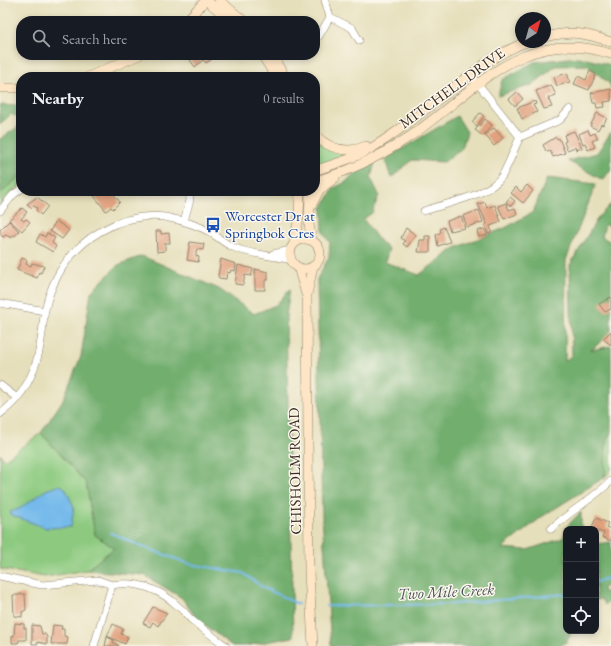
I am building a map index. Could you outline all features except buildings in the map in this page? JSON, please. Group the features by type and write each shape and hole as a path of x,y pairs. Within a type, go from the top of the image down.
{"main road":[{"path":"191,16 206,0 225,16"},
{"path":"219,0 238,16"},
{"path":"551,35 564,32 590,34 611,42"},
{"name":"MITCHELL DRIVE","path":"320,169 359,154 389,137 493,58 515,46"},
{"name":"MITCHELL DRIVE","path":"320,179 346,171 375,158 407,139 501,67 517,58 537,50 574,46 594,49 611,54"},
{"path":"100,72 127,60"},
{"path":"275,60 276,72"},
{"path":"276,60 282,72"},
{"path":"0,88 16,88"},
{"path":"320,139 329,146 347,150 363,147 389,137"},
{"path":"320,189 346,171"},
{"path":"300,196 299,216 292,247 295,263 305,269 313,266 318,261 320,253 318,246 312,240 309,225 310,196"},
{"path":"310,208 316,196"},
{"path":"292,247 302,239 312,240"},
{"name":"CHISHOLM ROAD","path":"295,263 307,295"},
{"name":"CHISHOLM ROAD","path":"313,266 307,295 309,572 314,646"}],"street":[{"path":"320,34 330,17 325,0"},
{"path":"330,17 352,28 359,40"},
{"path":"471,75 520,137"},
{"path":"424,210 482,192 492,187 502,176 520,137 560,120 570,109"},
{"path":"0,211 16,193"},
{"path":"184,221 190,200 190,196"},
{"path":"0,414 17,398 28,383 36,363 45,311 56,275 67,258 80,245 93,236 123,221 140,217 163,217 184,221 210,232 231,247 247,252 270,254 295,263"},
{"path":"270,254 292,247"},
{"path":"0,303 45,311"},
{"path":"0,385 17,398"},
{"path":"551,529 562,518 591,499 611,481"},
{"path":"0,576 42,585 98,580 112,585 132,583 154,590 174,602 192,621 226,646"},
{"path":"94,646 112,585"}],"green space":[{"path":"578,57 611,65 611,88 610,84 587,65 556,66 532,85 498,96 502,80 534,62"},
{"path":"0,105 16,106 16,116 11,114 0,124"},
{"path":"457,116 467,132 462,148 444,162 412,160 391,178 385,159"},
{"path":"16,128 16,180 0,194 0,139"},
{"path":"611,132 611,169 603,180 568,161 597,153"},
{"path":"320,143 341,152 343,158 320,165"},
{"path":"375,162 371,178 379,195 372,213 363,219 381,243 389,249 385,262 419,275 455,248 505,228 533,212 547,178 596,184 566,260 565,361 572,355 570,265 599,216 611,204 611,227 605,224 602,237 611,242 611,333 591,350 611,346 611,433 606,440 605,477 543,516 502,548 527,550 563,538 563,634 571,634 567,641 560,646 331,646 322,516 317,279 329,257 330,243 323,232 322,208 334,188 346,182 355,172"},
{"path":"16,180 16,189 7,196 0,205 0,194"},
{"path":"142,256 219,289 254,314 276,305 290,289 286,316 293,637 245,646 232,646 197,619 182,598 144,575 87,570 114,548 95,535 86,483 41,433 63,400 81,356 91,292 118,265"},
{"path":"41,433 86,483 95,535 114,548 87,570 45,577 0,569 0,454 4,460"},
{"path":"611,433 611,470 605,477 606,440"},
{"path":"581,512 581,526 567,526"},
{"path":"611,542 611,585 604,587 603,592 611,592 611,600 605,605 602,599 599,600 599,544"}],"water":[{"path":"60,485 65,488 74,507 71,527 46,528 11,515 10,512 19,509 46,490"}],"waterway":[{"name":"Two Mile Creek","path":"111,533 143,547 190,564 243,573 264,588 298,604"},
{"name":"Two Mile Creek","path":"599,581 611,577"},
{"name":"Two Mile Creek","path":"326,606 454,604 563,594"}],"place":[{"name":"Worcester Dr at Springbok Cres","path":"213,225"}]}
